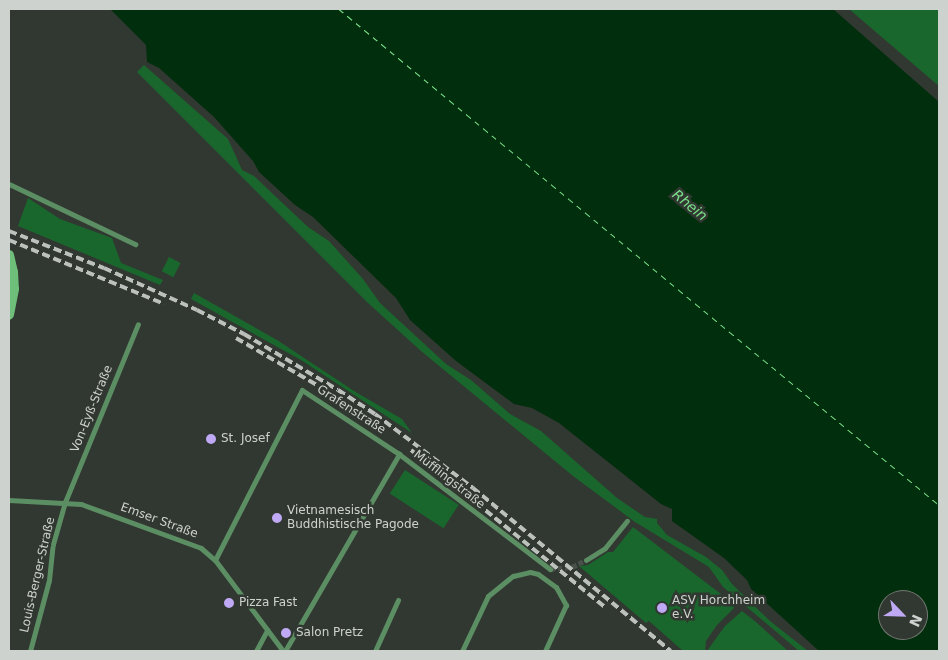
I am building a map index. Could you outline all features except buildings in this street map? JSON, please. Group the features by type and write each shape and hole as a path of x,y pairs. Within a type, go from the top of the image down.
{"street":[{"path":"9,184 58,210 135,244"},
{"path":"9,255 14,289 9,314"},
{"name":"Von-Eyß-Straße","path":"65,502 138,324"},
{"name":"Grafenstraße","path":"215,560 302,390 399,454"},
{"name":"Müfflingstraße","path":"284,651 399,454 550,569"},
{"name":"Emser Straße","path":"9,500 81,504 146,526 201,548 215,560 284,651"},
{"name":"Louis-Berger-Straße","path":"30,651 49,580 53,544 65,502"},
{"path":"586,560 605,548 627,520"},
{"path":"462,651 488,596 513,576 530,572 538,574 556,587 566,605 545,651"},
{"path":"375,651 398,600"},
{"path":"256,651 267,630"}],"shaded area":[{"path":"849,9 939,9 939,86 933,81"},
{"path":"144,65 228,139 242,170 254,176 308,227 329,241 363,279 380,303 446,364 471,380 510,414 541,431 617,498 645,517 657,519 657,523 667,535 706,557 722,570 732,584 770,621 808,651 799,651 723,587 709,567 635,522 573,476 421,351 368,303 137,72"},
{"path":"28,198 60,219 112,238 121,263 163,280 160,285 18,226"},
{"path":"169,257 181,263 173,277 162,271"},
{"path":"194,293 277,340 354,391 402,419 412,433 301,360 191,299"},
{"path":"405,470 459,505 443,528 390,493"},
{"path":"633,527 734,604 734,608 717,625 706,641 705,651 683,651 649,621 646,623 579,566 588,565 608,552 613,552"},
{"path":"742,611 788,651 707,651 725,626"}],"water":[{"name":"Rhein","path":"110,9 833,9 939,102 939,651 819,651 751,589 747,580 724,558 672,521 672,509 661,504 559,423 532,408 514,404 456,361 410,320 396,298 313,217 295,205 259,172 253,161 214,117 159,68 147,62 146,45"}],"ferry route":[{"path":"339,9 939,505"}],"tunnel":[{"path":"550,569 572,567 586,560"}],"railway":[{"path":"9,231 104,268 197,310 244,334 338,390 375,414 473,488 671,651"},
{"path":"9,240 164,304"},
{"path":"236,338 327,391"},
{"path":"411,450 605,607"}],"place":[{"name":"St. Josef","path":"211,439"},
{"name":"Vietnamesisch Buddhistische Pagode","path":"277,518"},
{"name":"Pizza Fast","path":"229,603"},
{"name":"ASV Horchheim e.V.","path":"662,608"},
{"name":"Salon Pretz","path":"286,633"}]}
